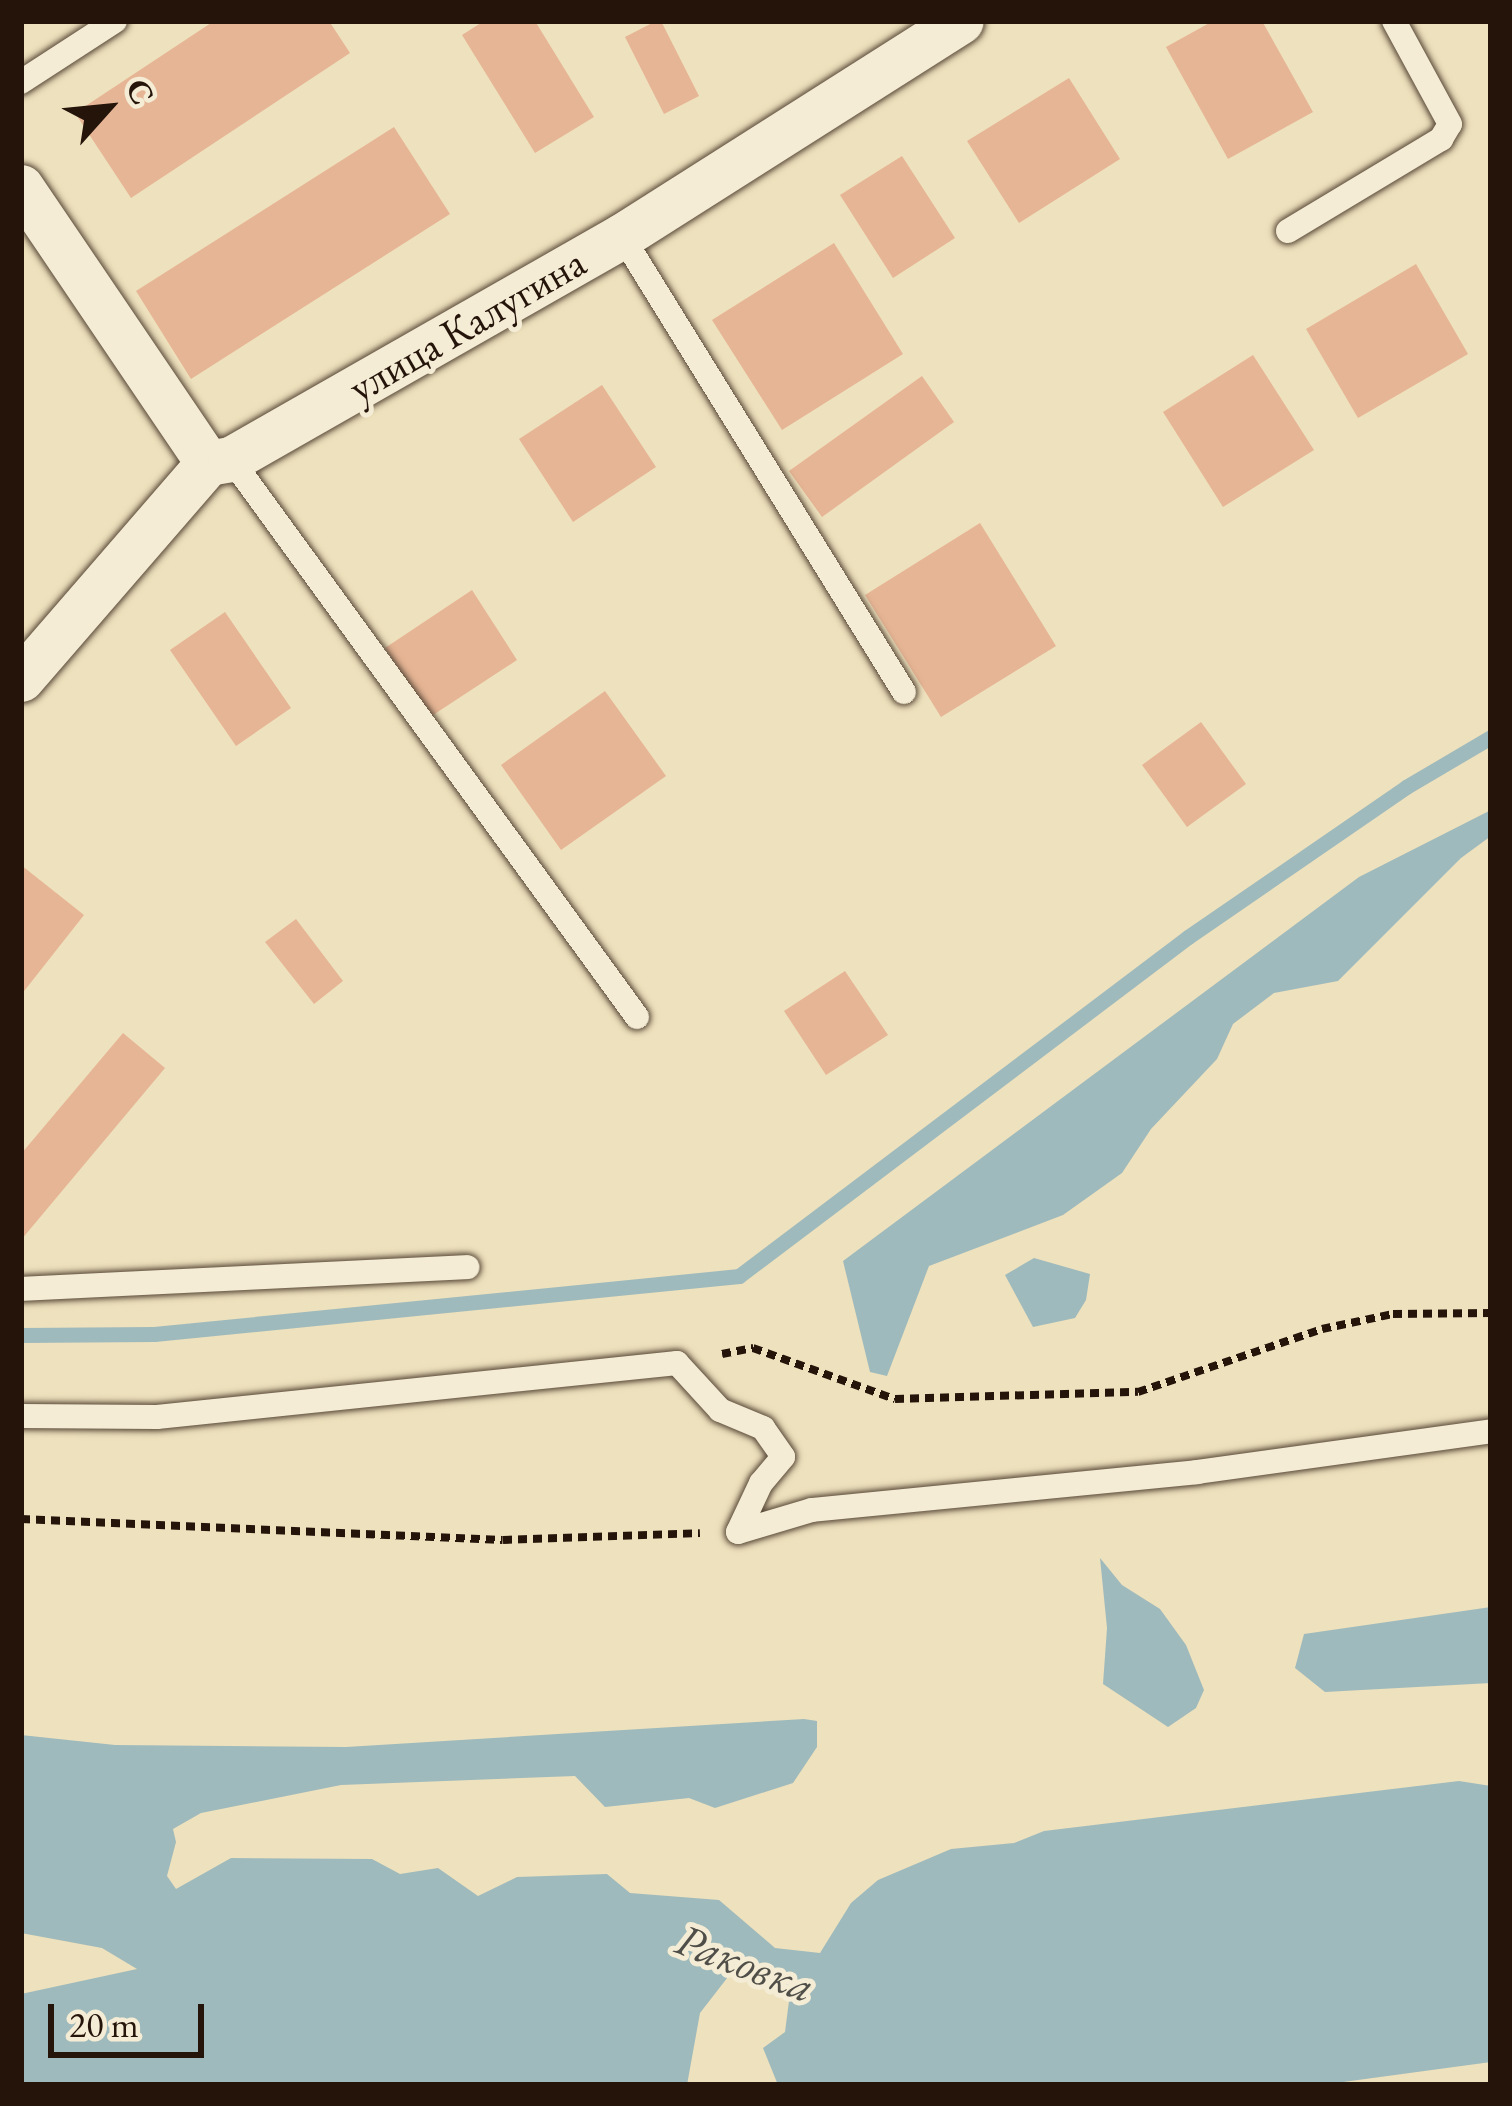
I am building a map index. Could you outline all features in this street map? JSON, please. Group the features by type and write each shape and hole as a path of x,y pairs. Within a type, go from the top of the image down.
{"street":[{"name":"улица Калугина","path":"21,679 220,461 622,236 962,21"},
{"path":"21,187 220,461"}],"lane":[{"path":"21,82 115,21"},
{"path":"1288,231 1441,139 1450,124 1394,21"},
{"path":"622,236 904,692"},
{"path":"220,461 637,1017"},
{"path":"21,1289 467,1267"},
{"path":"21,1416 158,1418 677,1363 720,1410 763,1428 782,1456 761,1483 738,1532"},
{"path":"738,1532 812,1510 1174,1475 1491,1431"}],"path":[{"path":"677,1363 753,1348 895,1399 1138,1392 1322,1329 1393,1314 1491,1313"},
{"path":"21,1519 503,1540 738,1532"}],"water":[{"path":"1491,810 1491,836 1461,858 1338,981 1274,993 1233,1024 1217,1059 1151,1129 1122,1173 1063,1215 929,1266 887,1376 870,1372 843,1261 1359,877"},
{"path":"1034,1258 1090,1274 1086,1300 1075,1318 1033,1327 1005,1275"},
{"path":"1100,1558 1122,1585 1160,1609 1186,1645 1204,1690 1196,1708 1168,1727 1103,1684 1107,1628"},
{"path":"1491,1607 1491,1683 1325,1692 1295,1668 1304,1634"},
{"name":"Раковка","path":"817,1721 817,1747 793,1783 715,1808 689,1798 605,1807 575,1776 341,1785 201,1813 173,1829 176,1842 167,1876 176,1889 231,1858 372,1859 400,1874 438,1868 478,1896 517,1877 607,1874 630,1893 719,1900 775,1948 820,1953 851,1903 878,1880 951,1849 1014,1843 1044,1831 1459,1781 1491,1786 1491,2062 1321,2085 778,2085 763,2048 785,2032 789,2001 765,1981 731,1973 700,2013 687,2085 21,2085 21,1994 137,1969 102,1948 21,1933 21,1735 115,1745 346,1747"}],"building":[{"path":"214,21 329,21 350,53 131,198 75,113"},
{"path":"484,21 535,21 594,117 535,153 462,35"},
{"path":"661,21 699,96 664,114 625,37"},
{"path":"1213,21 1262,21 1313,112 1228,159 1166,47"},
{"path":"1069,78 1120,159 1019,223 967,141"},
{"path":"394,127 450,214 191,379 136,291"},
{"path":"902,156 955,238 893,278 840,195"},
{"path":"834,243 903,354 782,430 712,320"},
{"path":"1416,264 1468,354 1358,418 1306,329"},
{"path":"1253,355 1314,450 1223,507 1163,412"},
{"path":"922,376 954,422 822,517 789,471"},
{"path":"602,385 656,467 573,522 519,439"},
{"path":"980,523 1056,646 941,717 865,595"},
{"path":"472,590 517,660 430,717 385,648"},
{"path":"225,612 291,708 236,746 170,650"},
{"path":"605,691 666,776 561,850 501,765"},
{"path":"1201,722 1246,784 1187,827 1142,765"},
{"path":"21,865 84,915 21,995"},
{"path":"296,919 343,981 314,1004 265,942"},
{"path":"845,971 888,1035 826,1075 784,1011"},
{"path":"123,1033 165,1068 21,1240 21,1154"}],"waterway":[{"path":"21,1335 154,1334 739,1276 1188,937 1406,787 1491,737"}]}
